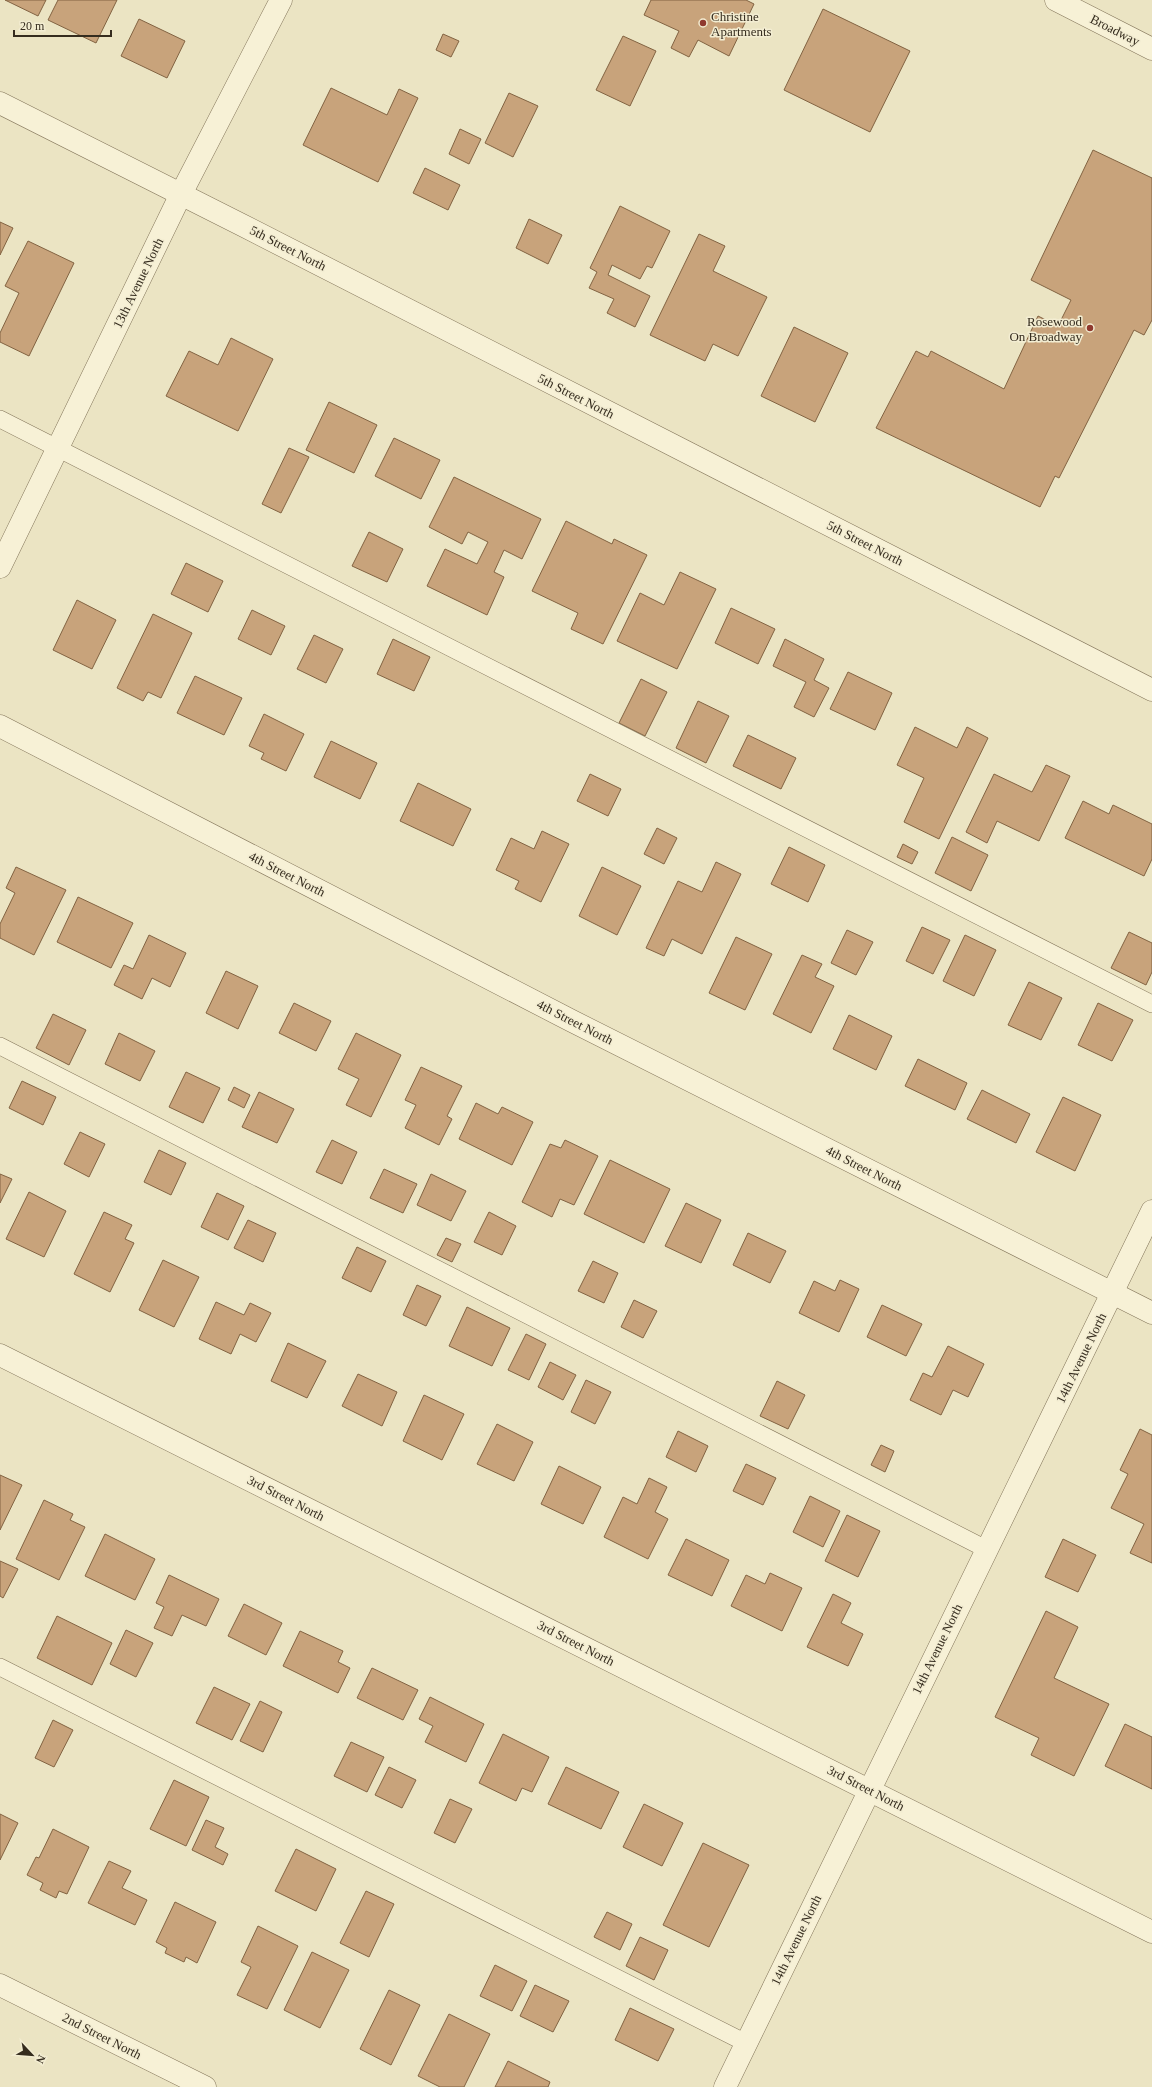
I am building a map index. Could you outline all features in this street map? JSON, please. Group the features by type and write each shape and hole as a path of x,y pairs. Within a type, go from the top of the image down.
{"street":[{"name":"13th Avenue North","path":"0,567 182,194 281,0"},
{"name":"Broadway","path":"1056,0 1152,49"},
{"name":"5th Street North","path":"0,103 182,194 1152,690"},
{"name":"4th Street North","path":"0,726 572,1021 1152,1313"},
{"name":"14th Avenue North","path":"725,2087 868,1790 1152,1211"},
{"name":"3rd Street North","path":"0,1355 1152,1932"},
{"name":"2nd Street North","path":"0,1985 205,2087"}],"lane":[{"path":"0,420 1152,1004"},
{"path":"0,1046 986,1549"},
{"path":"0,1667 746,2043"}],"building":[{"path":"5,0 46,0 38,16"},
{"path":"58,0 117,0 96,43 48,20"},
{"name":"Christine Apartments","path":"651,0 746,0 754,4 729,56 698,40 689,57 671,48 679,31 644,15"},
{"path":"823,9 910,51 870,132 784,90"},
{"path":"139,19 185,41 167,78 121,56"},
{"path":"443,34 459,41 451,57 436,50"},
{"path":"623,36 656,51 630,106 596,90"},
{"path":"331,88 387,115 399,89 418,98 378,182 303,145"},
{"path":"509,93 538,106 513,157 485,143"},
{"path":"460,129 481,139 469,164 449,154"},
{"name":"Rosewood On Broadway","path":"1093,150 1152,178 1152,320 1144,335 1134,330 1059,478 1055,476 1040,507 876,428 916,351 928,357 931,351 1004,389 1038,316 1058,326 1071,300 1031,280"},
{"path":"425,168 460,185 448,210 413,193"},
{"path":"620,206 670,231 652,268 647,266 640,279 612,265 608,275 650,296 635,327 607,313 614,299 589,288 597,272 590,268"},
{"path":"529,219 562,235 548,264 516,248"},
{"path":"0,222 13,228 0,255"},
{"path":"699,234 725,246 713,271 767,297 738,356 713,344 705,361 650,335"},
{"path":"28,241 74,263 29,356 0,342 0,333 19,293 5,286"},
{"path":"794,327 848,353 815,422 761,396"},
{"path":"231,338 273,359 238,431 166,396 189,351 218,365"},
{"path":"329,402 377,425 354,473 306,450"},
{"path":"394,438 440,460 421,499 375,476"},
{"path":"289,448 309,457 281,513 262,504"},
{"path":"454,477 541,519 522,559 504,550 494,572 504,577 487,615 427,586 445,549 477,564 488,542 468,532 462,544 429,527"},
{"path":"566,521 612,544 614,539 647,555 603,644 571,629 578,613 532,591"},
{"path":"369,532 403,549 387,582 352,566"},
{"path":"186,563 223,581 208,612 171,594"},
{"path":"680,572 716,589 677,669 617,641 640,593 664,605"},
{"path":"77,600 116,620 92,669 53,650"},
{"path":"731,608 775,629 758,664 715,643"},
{"path":"252,610 285,626 271,655 238,639"},
{"path":"153,614 192,633 161,698 148,692 143,701 117,688"},
{"path":"314,635 343,649 326,683 297,669"},
{"path":"393,639 430,657 414,691 377,674"},
{"path":"785,639 824,659 814,680 829,688 814,717 794,707 806,682 773,666"},
{"path":"848,672 892,693 875,730 830,709"},
{"path":"195,676 242,698 224,735 177,713"},
{"path":"641,679 667,692 645,736 619,723"},
{"path":"698,701 729,716 706,763 676,748"},
{"path":"264,714 304,734 286,771 261,759 264,753 249,746"},
{"path":"915,727 957,748 967,727 988,738 939,839 904,822 924,778 897,765"},
{"path":"748,735 796,758 781,789 733,766"},
{"path":"331,741 377,763 360,799 314,777"},
{"path":"1046,765 1070,776 1039,841 997,821 987,843 966,832 994,774 1032,792"},
{"path":"590,774 621,789 608,816 577,801"},
{"path":"418,783 471,809 453,846 400,821"},
{"path":"1083,801 1109,814 1113,805 1152,824 1152,859 1144,876 1065,838"},
{"path":"657,828 677,838 664,864 644,854"},
{"path":"542,831 569,844 541,902 515,889 519,881 496,870 511,838 534,849"},
{"path":"952,837 988,855 971,891 935,873"},
{"path":"903,844 918,852 912,864 897,857"},
{"path":"789,847 825,865 808,902 771,884"},
{"path":"716,862 741,874 702,954 672,939 664,956 646,948 678,881 702,892"},
{"path":"16,867 66,890 34,955 0,938 0,924 15,893 6,888"},
{"path":"602,867 641,886 617,935 579,916"},
{"path":"78,897 133,923 111,968 57,942"},
{"path":"922,927 950,940 933,974 906,961"},
{"path":"847,930 873,942 856,975 831,963"},
{"path":"1129,932 1152,943 1152,972 1146,985 1111,968"},
{"path":"149,935 186,953 170,987 152,978 142,999 114,985 124,965 133,969"},
{"path":"965,935 996,950 974,996 943,981"},
{"path":"736,937 772,954 745,1010 709,993"},
{"path":"802,955 822,964 815,977 834,986 811,1033 773,1014"},
{"path":"226,971 258,986 238,1029 206,1013"},
{"path":"1029,982 1062,998 1041,1040 1008,1025"},
{"path":"294,1003 331,1021 316,1051 279,1033"},
{"path":"1098,1003 1133,1020 1112,1061 1078,1045"},
{"path":"53,1014 86,1030 69,1065 36,1048"},
{"path":"849,1015 892,1036 876,1070 833,1049"},
{"path":"119,1033 155,1051 140,1081 105,1064"},
{"path":"356,1033 401,1055 371,1117 346,1105 359,1079 338,1069"},
{"path":"918,1059 967,1083 955,1110 905,1086"},
{"path":"421,1067 462,1086 447,1116 452,1119 439,1145 405,1128 416,1105 405,1100"},
{"path":"186,1072 220,1088 203,1123 169,1107"},
{"path":"22,1081 56,1097 43,1125 9,1108"},
{"path":"234,1087 250,1095 244,1108 228,1100"},
{"path":"982,1090 1030,1114 1016,1143 967,1119"},
{"path":"259,1092 294,1109 277,1143 242,1127"},
{"path":"1063,1097 1101,1115 1075,1171 1036,1152"},
{"path":"476,1103 498,1114 502,1107 533,1122 512,1165 459,1139"},
{"path":"80,1132 105,1144 89,1177 64,1164"},
{"path":"332,1140 357,1152 342,1184 316,1172"},
{"path":"565,1140 598,1156 574,1205 560,1199 552,1217 522,1202 550,1144 561,1148"},
{"path":"159,1150 186,1163 171,1195 144,1182"},
{"path":"610,1160 670,1189 644,1243 584,1214"},
{"path":"384,1169 417,1184 403,1213 370,1198"},
{"path":"0,1174 12,1179 0,1203"},
{"path":"431,1174 466,1191 451,1221 417,1205"},
{"path":"29,1192 66,1211 44,1257 6,1239"},
{"path":"217,1193 244,1206 228,1240 201,1227"},
{"path":"686,1203 721,1220 701,1263 665,1246"},
{"path":"104,1212 132,1225 125,1239 134,1243 110,1292 74,1274"},
{"path":"489,1212 516,1226 502,1255 474,1242"},
{"path":"248,1220 276,1233 263,1262 234,1248"},
{"path":"748,1233 786,1251 770,1283 733,1265"},
{"path":"446,1238 461,1244 452,1262 437,1255"},
{"path":"357,1247 386,1261 371,1292 342,1278"},
{"path":"163,1260 199,1277 174,1327 139,1310"},
{"path":"593,1261 618,1273 604,1303 578,1291"},
{"path":"840,1280 859,1289 839,1332 799,1313 814,1281 835,1291"},
{"path":"417,1285 441,1296 426,1326 403,1315"},
{"path":"634,1300 657,1311 643,1338 621,1327"},
{"path":"216,1302 244,1315 250,1303 271,1313 256,1342 240,1334 231,1354 199,1339"},
{"path":"882,1305 922,1324 906,1356 867,1337"},
{"path":"467,1307 510,1328 492,1366 449,1346"},
{"path":"526,1334 546,1344 529,1380 508,1370"},
{"path":"288,1343 326,1361 307,1398 271,1381"},
{"path":"948,1346 984,1364 968,1397 953,1390 941,1415 910,1400 923,1373 932,1377"},
{"path":"550,1362 576,1375 563,1400 538,1387"},
{"path":"358,1374 397,1392 382,1426 342,1406"},
{"path":"586,1380 611,1392 595,1424 571,1412"},
{"path":"777,1381 805,1395 788,1429 760,1416"},
{"path":"424,1395 464,1414 442,1460 403,1441"},
{"path":"497,1424 533,1442 514,1481 477,1464"},
{"path":"1140,1429 1152,1435 1152,1563 1130,1553 1144,1524 1111,1508 1128,1474 1120,1470"},
{"path":"678,1431 708,1446 696,1472 666,1457"},
{"path":"881,1445 894,1451 885,1472 871,1465"},
{"path":"746,1464 776,1478 763,1505 733,1491"},
{"path":"559,1466 601,1487 583,1524 541,1504"},
{"path":"0,1475 22,1485 0,1530"},
{"path":"649,1478 667,1487 655,1512 668,1519 648,1559 604,1537 623,1497 637,1504"},
{"path":"810,1496 840,1511 823,1547 793,1532"},
{"path":"44,1500 73,1514 70,1520 85,1527 59,1580 16,1559"},
{"path":"847,1515 880,1531 858,1577 825,1561"},
{"path":"105,1534 155,1559 135,1600 85,1576"},
{"path":"686,1539 729,1560 712,1596 668,1575"},
{"path":"1063,1539 1096,1555 1078,1592 1045,1577"},
{"path":"0,1561 18,1569 3,1598 0,1596"},
{"path":"770,1573 802,1588 782,1631 731,1606 746,1575 765,1584"},
{"path":"169,1575 219,1599 206,1626 182,1615 172,1636 154,1628 164,1607 156,1603"},
{"path":"833,1594 851,1603 841,1623 863,1634 848,1666 807,1647"},
{"path":"244,1604 282,1623 266,1655 228,1636"},
{"path":"1046,1611 1078,1627 1054,1678 1109,1704 1074,1776 1031,1755 1039,1738 995,1717"},
{"path":"57,1616 112,1643 92,1685 37,1658"},
{"path":"126,1630 153,1643 136,1677 110,1664"},
{"path":"300,1631 343,1651 338,1662 350,1668 338,1693 283,1666"},
{"path":"372,1668 418,1690 403,1720 357,1698"},
{"path":"214,1687 250,1704 232,1740 196,1723"},
{"path":"430,1697 484,1724 466,1762 425,1742 433,1726 419,1719"},
{"path":"260,1701 282,1712 263,1752 240,1741"},
{"path":"53,1720 73,1730 54,1767 35,1758"},
{"path":"1125,1724 1152,1737 1152,1789 1105,1766"},
{"path":"503,1734 549,1757 532,1792 522,1788 516,1801 479,1783"},
{"path":"351,1742 384,1757 367,1792 334,1776"},
{"path":"389,1767 416,1780 402,1808 375,1795"},
{"path":"566,1767 619,1792 601,1829 548,1804"},
{"path":"174,1780 209,1797 186,1846 150,1829"},
{"path":"450,1799 472,1809 455,1843 434,1833"},
{"path":"644,1804 683,1823 662,1866 623,1847"},
{"path":"0,1814 18,1823 0,1860"},
{"path":"206,1820 224,1828 215,1847 228,1854 223,1865 192,1850"},
{"path":"53,1829 89,1847 67,1894 59,1891 56,1898 40,1890 43,1883 27,1875 36,1857 39,1858"},
{"path":"703,1843 749,1865 709,1947 663,1925"},
{"path":"296,1849 336,1869 316,1911 275,1891"},
{"path":"109,1861 131,1871 122,1888 147,1900 135,1925 88,1903"},
{"path":"366,1891 394,1904 369,1957 340,1943"},
{"path":"175,1902 216,1922 197,1963 186,1957 184,1962 165,1953 167,1948 156,1942"},
{"path":"607,1912 632,1924 620,1950 594,1937"},
{"path":"258,1926 298,1946 267,2009 237,1995 251,1967 241,1962"},
{"path":"640,1937 668,1950 654,1980 626,1966"},
{"path":"312,1952 349,1970 320,2028 284,2010"},
{"path":"495,1965 527,1981 512,2011 480,1996"},
{"path":"535,1985 569,2001 553,2032 520,2016"},
{"path":"389,1990 420,2005 391,2065 360,2049"},
{"path":"630,2008 674,2029 658,2061 615,2040"},
{"path":"449,2014 490,2034 464,2087 440,2087 418,2076"},
{"path":"508,2061 550,2082 548,2087 495,2087"}],"place":[{"name":"Christine Apartments","path":"703,23"},
{"name":"Rosewood On Broadway","path":"1090,328"}]}
